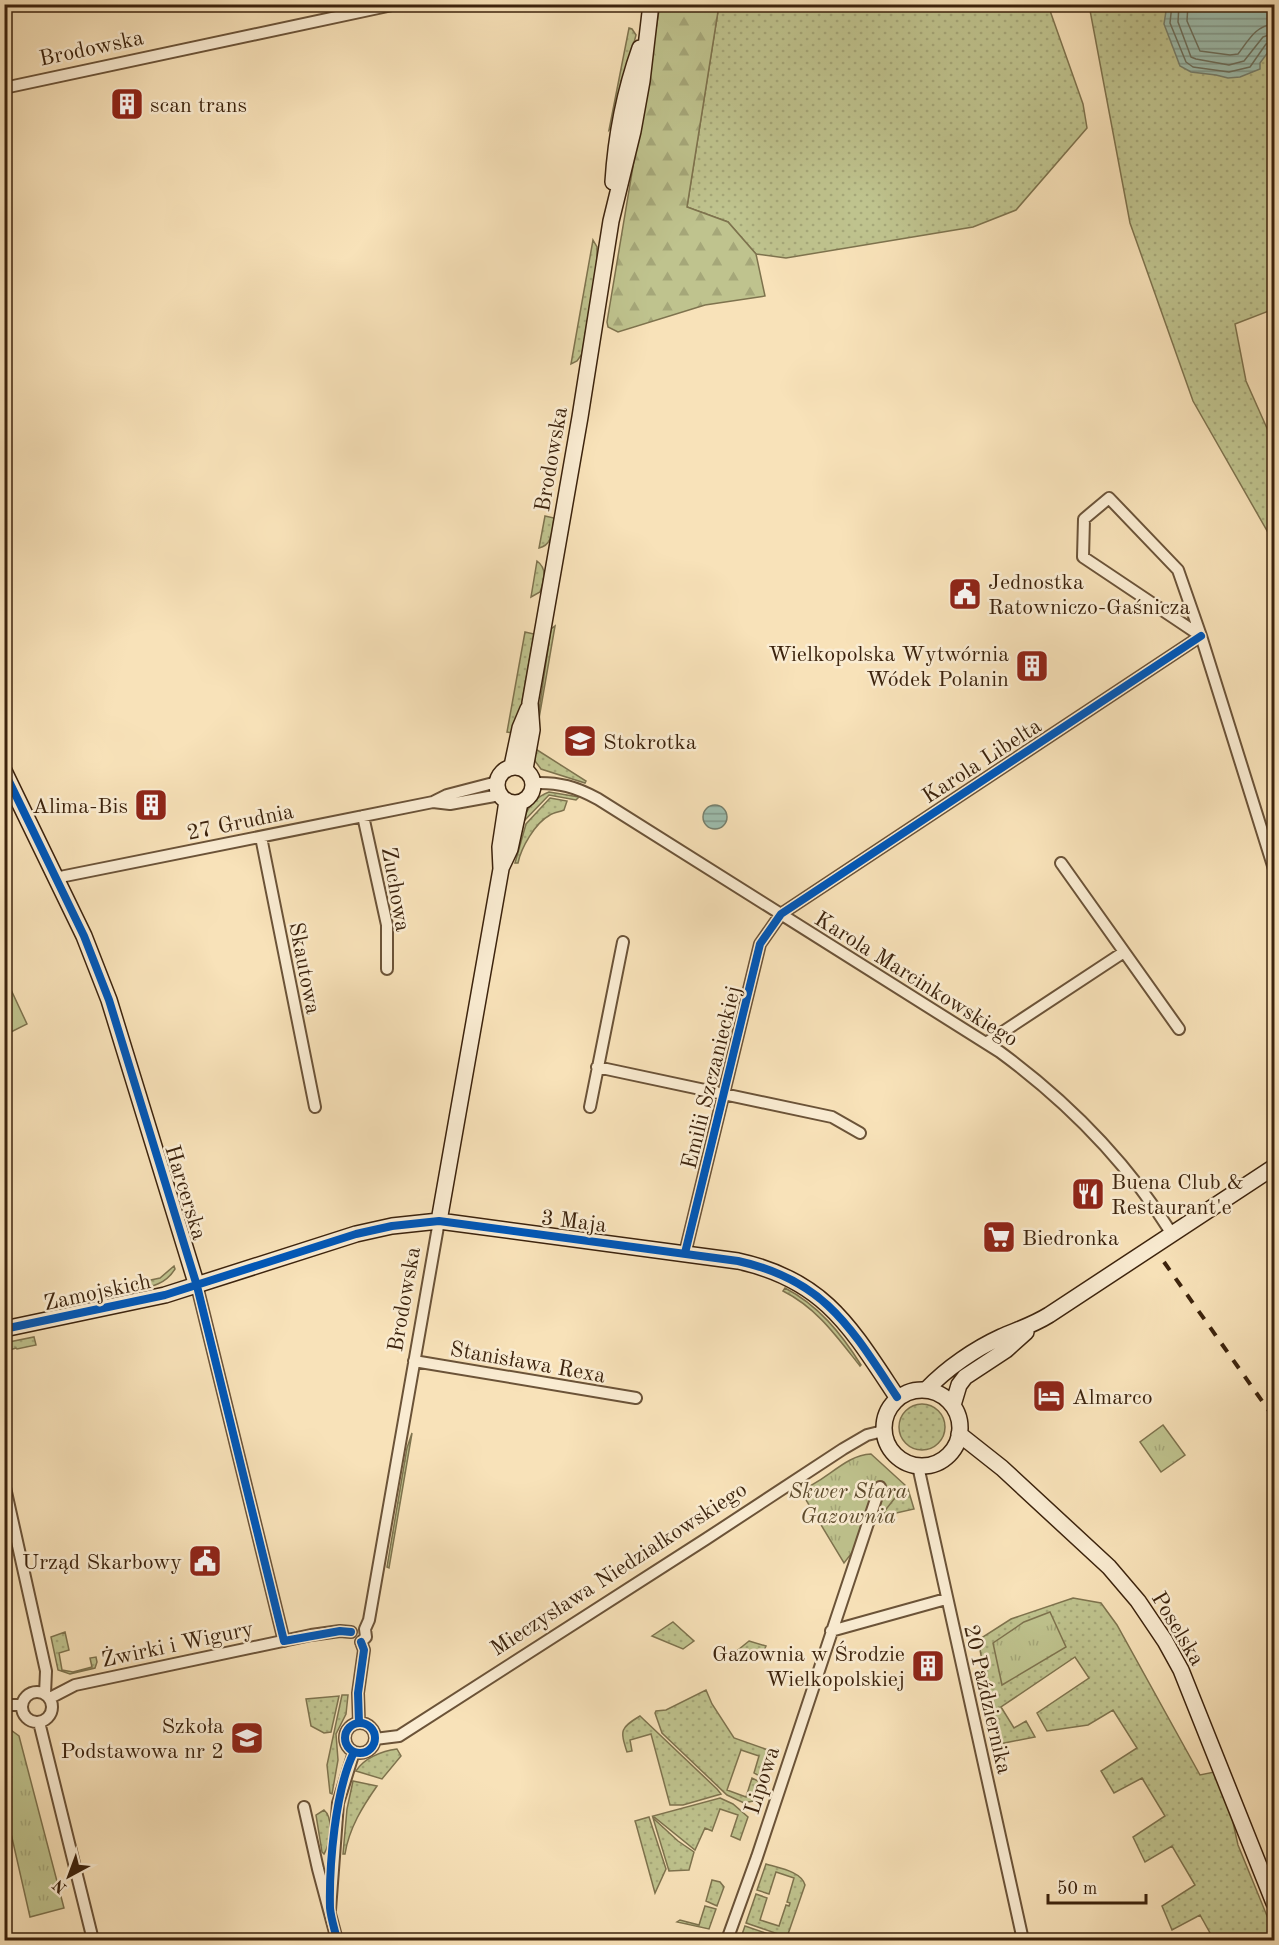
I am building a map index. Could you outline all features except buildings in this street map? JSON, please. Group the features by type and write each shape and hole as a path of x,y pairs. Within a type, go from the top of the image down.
{"street":[{"name":"Brodowska","path":"4,88 398,4"},
{"name":"Brodowska","path":"519,768 531,730 530,704 580,417 611,221 640,91 651,4"},
{"path":"1201,636 1083,557 1084,519 1109,498 1178,570 1201,636 1275,869"},
{"name":"Karola Libelta","path":"781,914 1201,636"},
{"path":"519,768 531,774 534,783 528,799 506,795 499,776 506,769 519,768"},
{"name":"Harcerska","path":"4,771 84,936 109,1000 197,1286 284,1641"},
{"name":"Karola Marcinkowskiego","path":"534,783 553,783 585,792 986,1043 1033,1076 1088,1126 1133,1179 1172,1234"},
{"name":"27 Grudnia","path":"55,878 433,802 447,795 506,795"},
{"name":"Brodowska","path":"365,1629 369,1620 501,869 510,849 506,795"},
{"name":"Zuchowa","path":"363,816 387,925 387,969"},
{"name":"Skautowa","path":"261,837 315,1107"},
{"path":"1061,863 1179,1029"},
{"name":"Emilii Szczanieckiej","path":"685,1253 760,944 781,914"},
{"path":"590,1107 623,942"},
{"path":"986,1043 1124,952"},
{"name":"Emilii Szczanieckiej","path":"597,1066 832,1117 860,1133"},
{"path":"953,1405 959,1386 965,1377 1006,1350 1035,1324 1275,1167"},
{"name":"3 Maja","path":"197,1286 356,1234 392,1226 439,1221 685,1253 760,1266 804,1286 841,1317 897,1397"},
{"name":"Zamojskich","path":"4,1329 197,1286"},
{"path":"927,1389 945,1373 999,1338 1035,1324"},
{"name":"Stanisława Rexa","path":"414,1361 636,1398"},
{"path":"927,1389 945,1397 953,1405 958,1414 960,1434 951,1452 945,1458 927,1466 918,1466 894,1455 883,1431 885,1414 897,1397 911,1390 927,1389"},
{"name":"Mieczysława Niedziałkowskiego","path":"375,1739 399,1736 843,1449 867,1435 883,1431"},
{"name":"Poselska","path":"960,1434 1002,1468 1108,1567 1143,1609 1181,1670 1275,1903"},
{"name":"20 Października","path":"918,1466 1023,1941"},
{"path":"4,1483 46,1671 47,1696 52,1704 49,1716 39,1722"},
{"name":"Lipowa","path":"727,1941 880,1487"},
{"path":"831,1631 946,1599"},
{"path":"357,1626 365,1629 366,1637 361,1642 353,1640 351,1632 357,1626"},
{"name":"Żwirki i Wigury","path":"47,1696 75,1685 284,1641 340,1631 351,1632"},
{"path":"359,1723 357,1693 364,1650 361,1642"},
{"path":"39,1722 27,1717 22,1705 24,1699 33,1692 47,1696"},
{"path":"4,1705 22,1705"},
{"path":"39,1722 93,1941"},
{"path":"359,1723 367,1725 373,1731 375,1739 373,1746 361,1754 347,1747 344,1739 351,1725 359,1723"},
{"path":"330,1910 338,1803 354,1752"},
{"path":"304,1807 337,1941"}],"green space":[{"path":"660,5 719,5 687,207 728,222 756,254 765,296 705,305 618,332 608,327 607,322"},
{"path":"719,5 1048,5 1083,104 1087,128 1016,210 973,227 786,258 756,254 728,222 687,207"},
{"path":"1089,5 1274,5 1274,309 1235,324 1246,381 1274,444 1274,543 1193,401 1130,223"},
{"path":"629,28 636,35 613,126 609,130"},
{"path":"593,240 597,247 597,262 582,354 577,361 571,364"},
{"path":"545,516 554,518 552,532 547,544 539,548"},
{"path":"537,561 543,568 544,579 540,592 531,597"},
{"path":"555,626 536,736 535,737 551,629"},
{"path":"525,632 534,634 522,702 514,733 507,732"},
{"path":"534,748 586,781 585,783 541,769 535,761"},
{"path":"549,792 579,797 576,800 549,795 523,822 532,804"},
{"path":"550,798 567,801 564,810 551,814 539,824 525,843 518,863 515,863 526,824"},
{"path":"6,979 27,1024 5,1035 4,980"},
{"path":"174,1266 175,1269 171,1275 160,1283 128,1291 127,1285 160,1278"},
{"path":"785,1288 808,1303 828,1321 860,1366 826,1324 806,1306 783,1291"},
{"path":"34,1337 36,1345 6,1351 5,1345 9,1342"},
{"path":"922,1404 938,1411 945,1427 938,1443 922,1450 906,1443 899,1427 906,1411"},
{"path":"1163,1425 1185,1455 1161,1472 1140,1442"},
{"path":"412,1433 389,1568 387,1567 407,1448"},
{"name":"Skwer Stara Gazownia","path":"871,1454 905,1485 844,1563 800,1490 818,1482 852,1459"},
{"path":"893,1489 908,1489 914,1509 883,1516"},
{"path":"1073,1598 1101,1603 1117,1625 1200,1775 1214,1772 1232,1818 1238,1845 1274,1933 1274,1940 1214,1940 1200,1915 1172,1930 1162,1906 1195,1885 1172,1846 1145,1862 1133,1837 1165,1816 1142,1778 1114,1793 1101,1771 1137,1748 1113,1710 1088,1725 1047,1731 1037,1713 1089,1678 1075,1657 1001,1707 1014,1728 1026,1721 1035,1737 999,1744 978,1640 1011,1619"},
{"path":"1050,1612 1066,1647 1002,1685 993,1643 1024,1622"},
{"path":"673,1622 694,1641 683,1649 652,1636"},
{"path":"65,1632 69,1650 59,1653 62,1670 73,1672 92,1667 90,1658 96,1657 95,1668 70,1674 58,1670 51,1637"},
{"path":"749,1641 766,1646 761,1658 738,1650"},
{"path":"706,1690 712,1704 734,1738 771,1751 761,1777 754,1773 759,1756 741,1750 727,1790 746,1797 752,1778 760,1782 753,1801 744,1803 727,1795 662,1733 656,1711 666,1710"},
{"path":"342,1695 348,1695 346,1714 336,1734 338,1760 332,1794 330,1793 327,1765"},
{"path":"339,1696 331,1732 324,1733 311,1726 306,1699"},
{"path":"640,1716 721,1794 683,1805 670,1805 651,1734 630,1740 632,1751 627,1752 623,1730"},
{"path":"4,1725 19,1736 64,1908 30,1917 5,1807"},
{"path":"397,1749 401,1756 382,1779 356,1771 359,1766 374,1756"},
{"path":"353,1781 377,1786 357,1818 345,1854 343,1854 347,1809"},
{"path":"720,1798 733,1804 748,1817 740,1840 731,1836 738,1815 720,1809 712,1831 705,1828 695,1850 653,1816"},
{"path":"324,1810 329,1819 330,1831 324,1854 316,1815"},
{"path":"649,1817 666,1869 655,1893 635,1821"},
{"path":"653,1818 694,1852 689,1870 669,1871"},
{"path":"766,1864 794,1873 803,1880 805,1885 787,1937 746,1923 756,1894 767,1898 760,1920 779,1926 786,1905 789,1906 790,1903 787,1902 794,1878 776,1872 769,1894 757,1890"},
{"path":"712,1880 720,1882 724,1887 717,1906 706,1901"},
{"path":"705,1906 716,1909 709,1929 677,1922 680,1920 699,1925"},
{"path":"745,1926 786,1940 764,1940 751,1936 749,1940 740,1940"}],"water":[{"path":"1167,5 1274,5 1274,44 1260,63 1260,69 1240,77 1228,78 1191,72 1180,66 1164,24"},
{"path":"715,805 723,809 727,817 723,825 715,829 707,825 703,817 707,809"}],"railway":[{"path":"1164,1262 1274,1418"}],"cycle path":[{"path":"685,1253 760,944 781,914 1201,636"},
{"path":"4,771 84,936 109,1000 197,1286 284,1641 340,1631 351,1632"},
{"path":"4,1329 165,1295 356,1234 392,1226 439,1221 738,1261 768,1269 814,1294 833,1310 865,1349 897,1397"},
{"path":"359,1723 358,1693 364,1650 361,1642"},
{"path":"360,1723 371,1727 375,1738 371,1749 360,1753 349,1749 345,1738 349,1727 360,1723"},
{"path":"337,1940 330,1908 332,1850 342,1786 354,1752"}],"place":[{"name":"scan trans","path":"127,104"},
{"name":"Jednostka Ratowniczo-Gaśnicza","path":"965,594"},
{"name":"Wielkopolska Wytwórnia Wódek Polanin","path":"1032,666"},
{"name":"Stokrotka","path":"580,741"},
{"name":"Alima-Bis","path":"151,805"},
{"name":"Buena Club & Restaurant'e","path":"1088,1194"},
{"name":"Biedronka","path":"999,1237"},
{"name":"Almarco","path":"1049,1396"},
{"name":"Urząd Skarbowy","path":"205,1561"},
{"name":"Gazownia w Środzie Wielkopolskiej","path":"928,1666"},
{"name":"Szkoła Podstawowa nr 2","path":"247,1738"}]}
